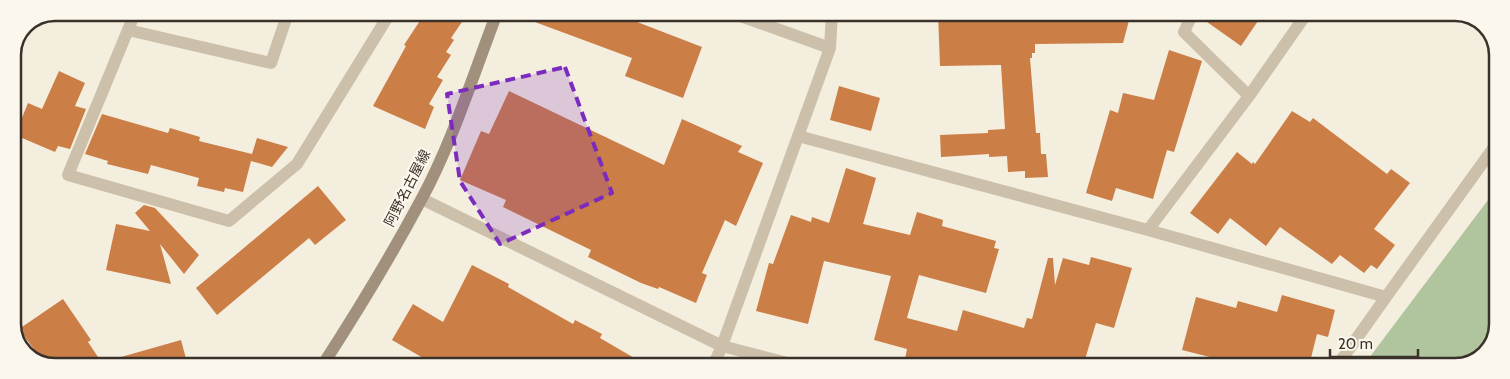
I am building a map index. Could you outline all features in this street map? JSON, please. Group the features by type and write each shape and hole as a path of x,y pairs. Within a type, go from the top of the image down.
{"main road":[{"name":"阿野名古屋線","path":"327,358 422,199 459,114 494,21"}],"street":[{"path":"132,21 68,175 229,221 297,164 385,21"},
{"path":"128,30 271,63 285,21"},
{"path":"754,21 830,48"},
{"path":"717,358 830,48 832,21"},
{"path":"1189,21 1184,32 1249,96"},
{"path":"1148,230 1249,96 1301,21"},
{"path":"798,136 1148,230 1386,297"},
{"path":"1343,358 1489,155"},
{"path":"422,199 722,346 768,358"}],"highlighted area":[{"path":"565,67 612,193 500,244 460,181 447,94"}],"green space":[{"path":"1489,199 1489,324 1484,341 1476,351 1462,357 1369,358"}],"building":[{"path":"420,21 463,21 451,38 454,40 446,52 451,55 437,77 443,80 429,104 434,107 425,129 373,106 406,46 404,45"},
{"path":"532,21 635,21 702,47 683,98 625,76 632,58"},
{"path":"938,21 1129,21 1123,43 1035,44 1035,53 1032,53 1032,58 1030,58 1036,133 1040,133 1041,154 1046,154 1048,177 1025,178 1025,171 1008,172 1007,156 989,157 989,154 941,157 940,135 988,133 988,130 1005,129 1001,65 940,66"},
{"path":"1206,21 1258,21 1241,46"},
{"path":"1169,50 1202,61 1174,152 1167,150 1153,199 1116,188 1112,201 1086,193 1110,110 1118,113 1123,93 1154,100"},
{"path":"59,71 85,83 75,106 86,109 70,149 58,146 55,152 21,138 21,120 28,103 42,109"},
{"path":"839,86 880,98 871,131 830,120"},
{"path":"509,91 664,165 682,119 742,146 738,152 763,163 736,226 725,220 702,273 707,275 696,303 659,287 658,289 641,283 588,257 591,250 503,207 506,200 460,180 481,131 489,134"},
{"path":"1292,111 1310,122 1313,118 1387,174 1391,169 1410,183 1374,229 1395,245 1377,269 1371,265 1364,273 1340,255 1332,264 1280,227 1266,246 1230,218 1218,234 1190,213 1237,152 1252,164 1253,162 1255,164"},
{"path":"102,114 168,133 170,128 200,137 199,141 252,154 257,138 288,147 272,167 251,161 243,192 225,188 224,192 197,186 199,178 151,165 148,174 107,164 108,161 85,154"},
{"path":"846,168 876,178 863,224 910,235 917,212 943,220 942,226 996,241 994,248 999,249 986,293 919,275 907,318 957,331 963,310 1024,328 1027,318 1032,319 1048,258 1053,258 1055,285 1063,258 1089,265 1091,257 1132,268 1114,328 1096,323 1085,358 905,358 907,349 874,340 891,276 824,261 808,324 756,311 769,263 773,264 791,215 811,222 812,217 829,223"},
{"path":"318,186 346,220 315,245 309,238 217,315 196,288"},
{"path":"144,205 155,208 199,255 184,274 160,244 171,284 106,270 116,224 150,231 135,213"},
{"path":"472,265 509,284 508,287 573,324 575,320 602,334 600,338 634,358 423,358 392,340 413,304 443,322"},
{"path":"1282,295 1335,310 1328,337 1317,334 1311,358 1214,358 1182,350 1196,297 1236,308 1238,301 1277,312"},
{"path":"63,299 91,340 88,342 99,358 55,358 42,355 34,350 23,335 21,327"},
{"path":"181,340 186,358 118,358"}]}
